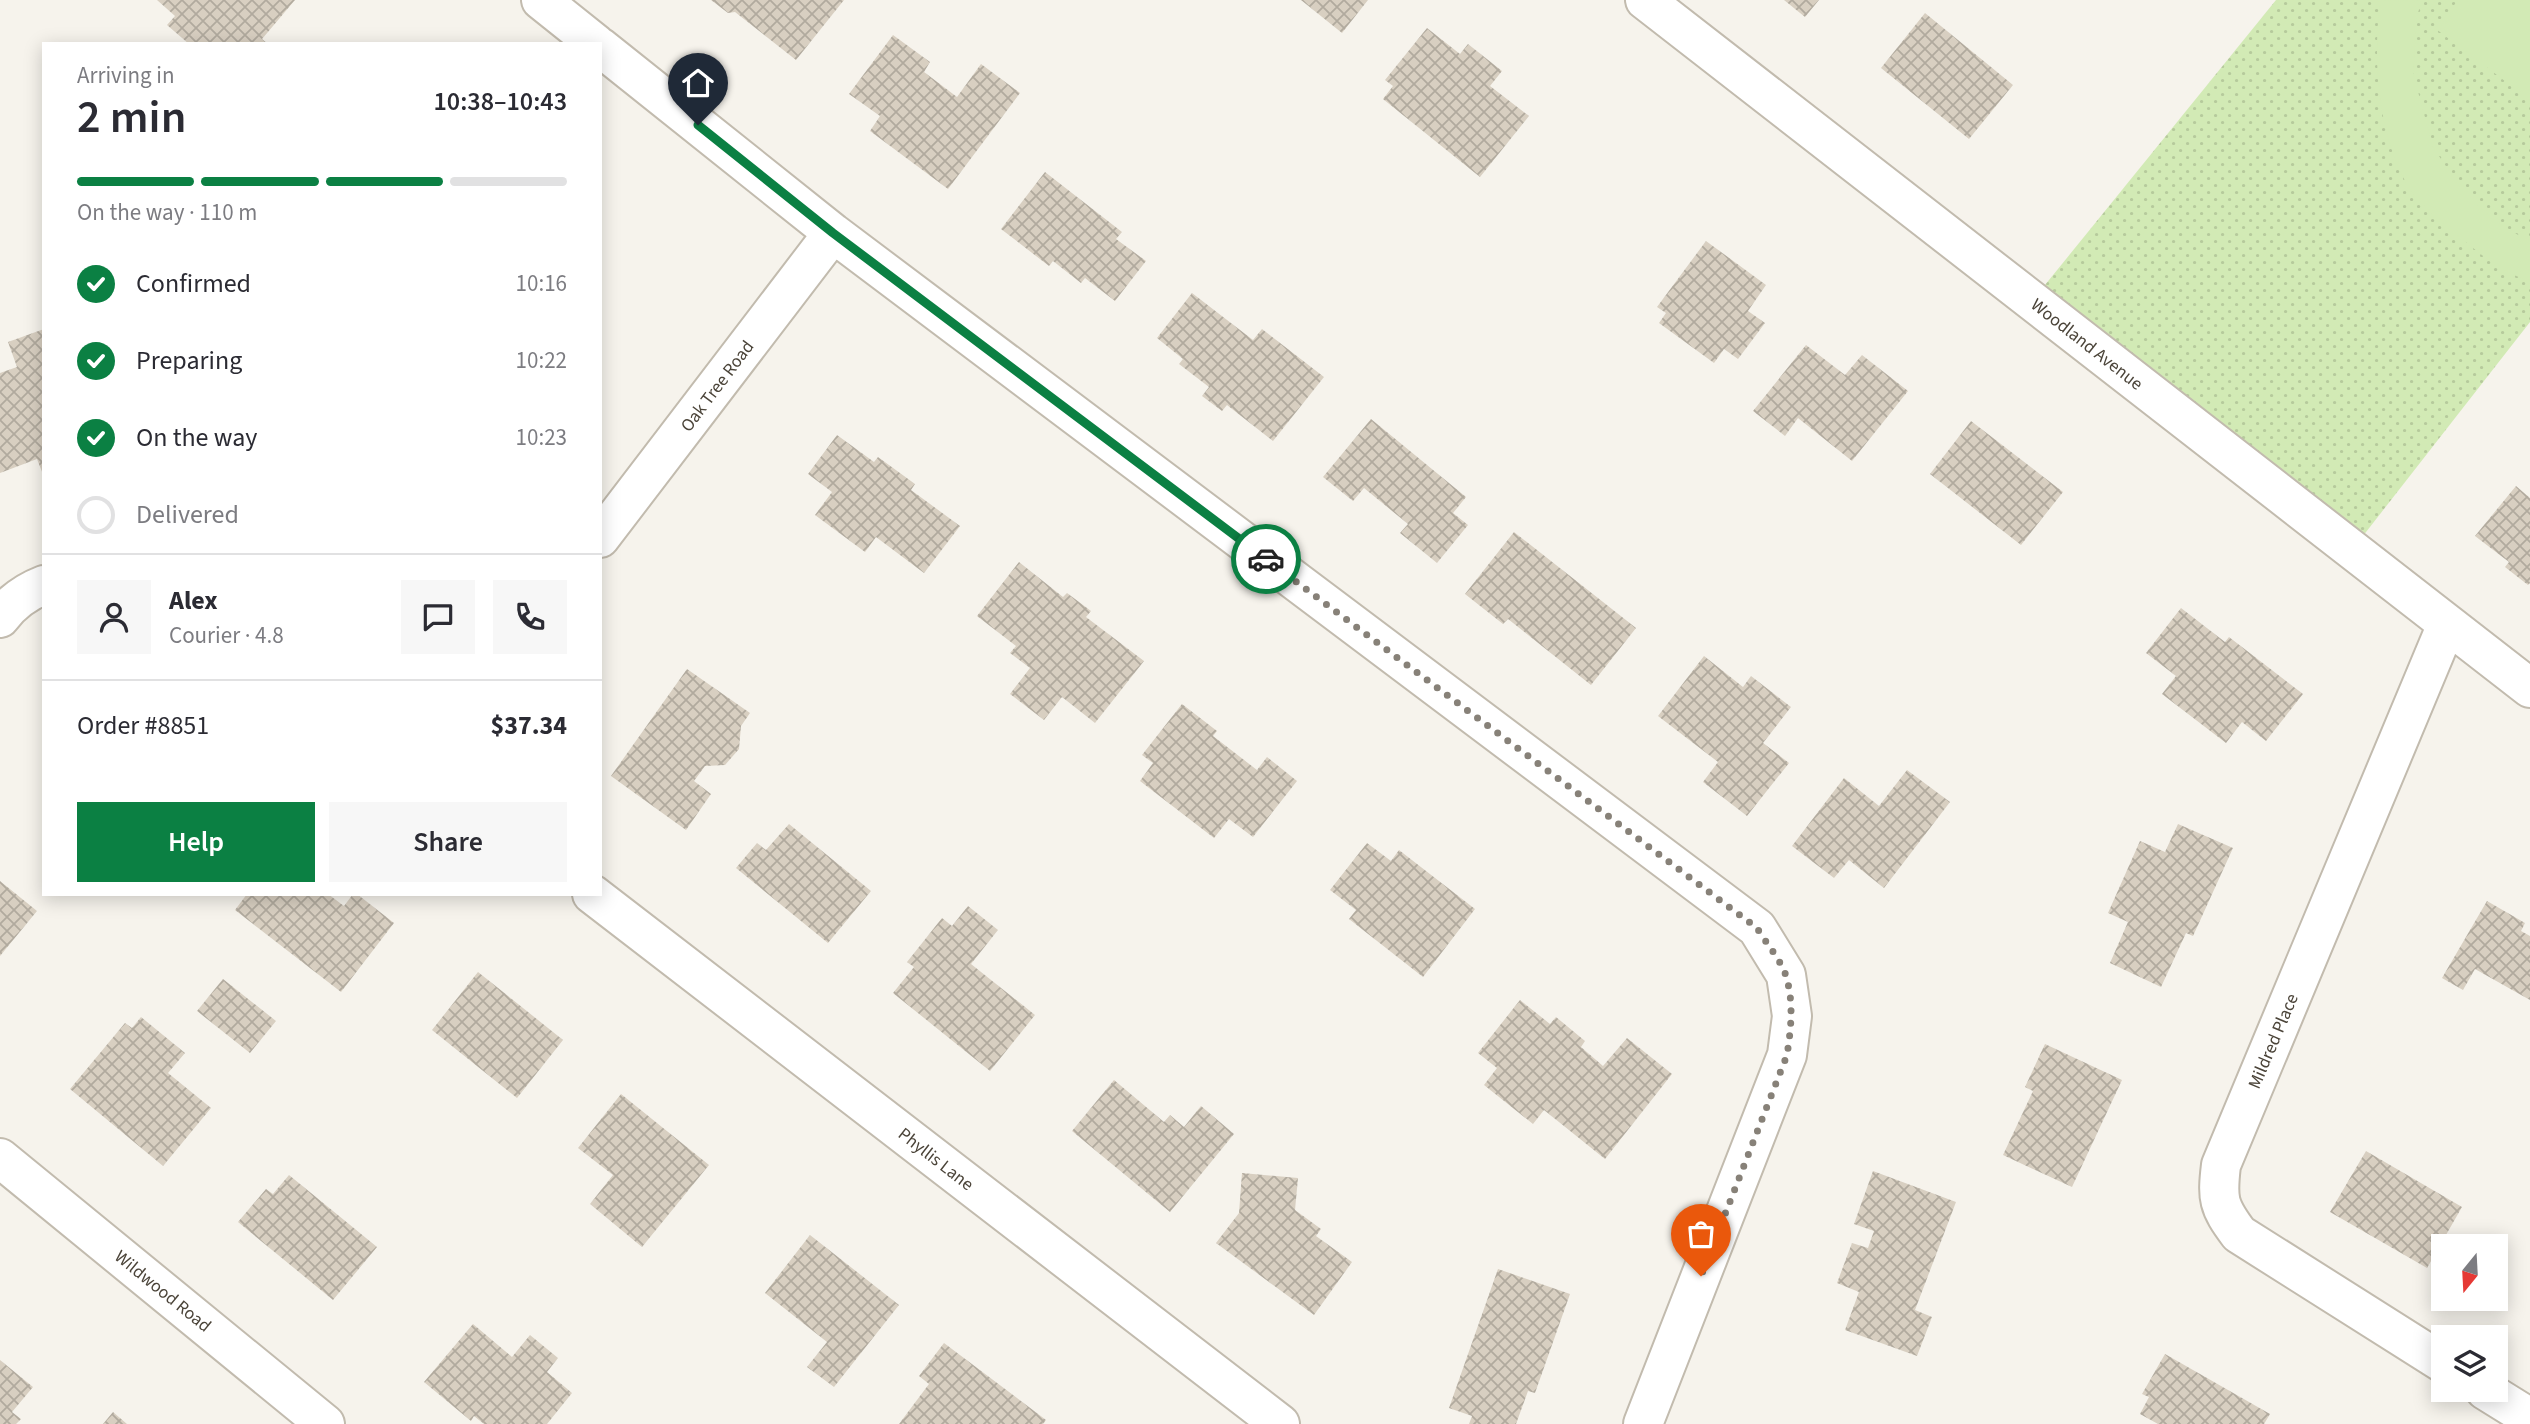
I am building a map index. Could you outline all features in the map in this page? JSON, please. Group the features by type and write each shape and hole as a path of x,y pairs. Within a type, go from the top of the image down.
{"street":[{"path":"541,0 594,42"},
{"name":"Woodland Avenue","path":"1645,0 2530,688"},
{"path":"602,49 833,233 1757,928 1786,975 1792,1016 1787,1055 1643,1424"},
{"name":"Oak Tree Road","path":"602,535 833,233"},
{"path":"0,618 9,607 42,585"},
{"name":"Mildred Place","path":"2431,1355 2239,1234 2224,1214 2217,1192 2221,1165 2447,624"},
{"name":"Phyllis Lane","path":"595,896 1280,1424"},
{"name":"Wildwood Road","path":"0,1158 326,1424"},
{"path":"2504,1402 2530,1418"}],"green space":[{"path":"2276,0 2530,0 2530,322 2352,550 2032,301"},
{"path":"2422,0 2417,16 2413,73 2433,147 2463,192 2498,223 2530,242 2530,281 2494,264 2424,206 2411,191 2396,162 2383,117 2380,94 2377,47 2380,1"},
{"path":"2458,0 2530,0 2530,100 2436,29"}],"building":[{"path":"157,0 295,0 262,39 266,42 187,42 167,25 175,16"},
{"path":"711,0 844,0 796,60 735,12 728,13"},
{"path":"1301,0 1368,0 1342,33"},
{"path":"1784,0 1819,0 1805,17"},
{"path":"1925,13 2013,85 1969,139 1881,68"},
{"path":"1427,28 1460,54 1468,44 1502,71 1490,86 1529,116 1480,177 1383,99 1393,86 1385,80"},
{"path":"893,35 930,62 924,72 957,97 981,64 1020,93 948,189 870,131 880,116 849,94"},
{"path":"1045,172 1122,232 1116,239 1146,261 1115,301 1085,278 1081,283 1053,261 1049,266 1001,229"},
{"path":"1706,241 1766,285 1748,311 1765,323 1738,359 1724,349 1714,363 1659,323 1666,313 1657,307"},
{"path":"1192,293 1253,340 1262,329 1324,377 1273,441 1227,405 1222,411 1202,396 1209,387 1179,364 1183,359 1157,338"},
{"path":"42,330 42,472 37,459 0,473 0,373 17,367 8,342"},
{"path":"1806,345 1845,375 1862,355 1908,391 1852,461 1798,418 1785,436 1753,411"},
{"path":"1371,419 1466,497 1453,513 1468,525 1437,563 1400,533 1408,524 1364,488 1353,501 1323,477"},
{"path":"1971,421 2063,492 2021,545 1930,474"},
{"path":"837,435 874,462 878,457 915,484 911,490 960,526 924,573 876,537 865,552 815,515 832,492 808,474"},
{"path":"2516,486 2530,498 2528,585 2505,567 2509,562 2475,536"},
{"path":"1514,532 1636,628 1591,685 1508,619 1503,624 1465,594"},
{"path":"1019,562 1063,597 1067,593 1091,611 1086,617 1144,661 1095,723 1062,697 1044,720 1010,694 1030,668 1010,653 1016,646 977,616"},
{"path":"2181,608 2225,642 2229,637 2303,694 2266,741 2242,722 2226,743 2162,694 2176,676 2146,653"},
{"path":"1704,656 1743,687 1751,676 1791,707 1763,743 1789,763 1747,816 1703,782 1718,762 1658,716"},
{"path":"687,669 750,713 741,726 739,749 725,765 705,766 694,781 711,794 686,830 611,776"},
{"path":"1182,704 1217,731 1213,736 1257,770 1267,757 1297,781 1253,837 1229,819 1214,838 1140,781 1153,763 1142,755"},
{"path":"1907,770 1950,802 1884,888 1849,860 1834,878 1792,846 1844,778 1879,806"},
{"path":"789,824 871,891 828,943 736,868 757,843 766,850"},
{"path":"2178,824 2233,848 2193,936 2186,933 2161,987 2110,963 2128,922 2108,913 2140,841 2165,852"},
{"path":"1367,843 1391,861 1399,850 1475,909 1423,977 1349,919 1356,910 1330,890"},
{"path":"0,881 37,911 0,956"},
{"path":"246,896 331,896 344,906 352,896 360,896 394,923 341,992 235,910"},
{"path":"2487,901 2525,923 2521,931 2530,936 2530,1000 2475,969 2463,990 2442,978"},
{"path":"968,906 998,930 971,964 1035,1015 990,1071 893,993 914,967 907,962 942,918 952,926"},
{"path":"478,972 563,1040 517,1098 432,1030"},
{"path":"223,979 276,1021 250,1053 197,1011"},
{"path":"1520,1000 1550,1024 1556,1017 1585,1041 1581,1047 1603,1066 1627,1038 1672,1074 1605,1159 1544,1110 1533,1124 1484,1085 1497,1068 1478,1053"},
{"path":"141,1017 185,1053 168,1073 211,1108 163,1166 70,1089 125,1023 132,1028"},
{"path":"2045,1044 2122,1080 2072,1187 2003,1155 2033,1091 2025,1087"},
{"path":"1114,1080 1164,1122 1170,1115 1184,1127 1201,1106 1234,1134 1170,1212 1072,1131"},
{"path":"621,1094 709,1165 642,1247 590,1204 613,1175 578,1148"},
{"path":"2366,1151 2462,1207 2447,1234 2431,1234 2431,1261 2427,1268 2330,1212"},
{"path":"1873,1171 1956,1202 1915,1310 1932,1317 1917,1356 1845,1330 1859,1292 1837,1283 1852,1243 1868,1248 1874,1231 1854,1224"},
{"path":"1242,1173 1298,1178 1295,1210 1321,1229 1316,1236 1352,1262 1314,1315 1216,1243 1239,1213"},
{"path":"289,1175 377,1247 333,1300 238,1222 266,1189 273,1194"},
{"path":"810,1235 899,1305 834,1387 807,1367 827,1342 765,1293"},
{"path":"1498,1269 1570,1294 1535,1393 1528,1391 1516,1424 1469,1424 1472,1416 1449,1408"},
{"path":"473,1324 512,1357 530,1335 558,1358 547,1372 572,1393 547,1424 484,1424 474,1416 471,1421 424,1382"},
{"path":"944,1343 1046,1420 1043,1424 899,1424 929,1384 919,1376"},
{"path":"2165,1354 2270,1414 2264,1424 2158,1424 2140,1414 2149,1397 2142,1394"},
{"path":"0,1360 33,1387 12,1412 21,1419 16,1424 0,1424"},
{"path":"113,1412 127,1424 103,1424"}],"way so far":[{"path":"1266,559 1757,928 1786,975 1792,1016 1787,1055 1701,1276"}],"route":[{"path":"698,125 833,233 1266,559"}]}
